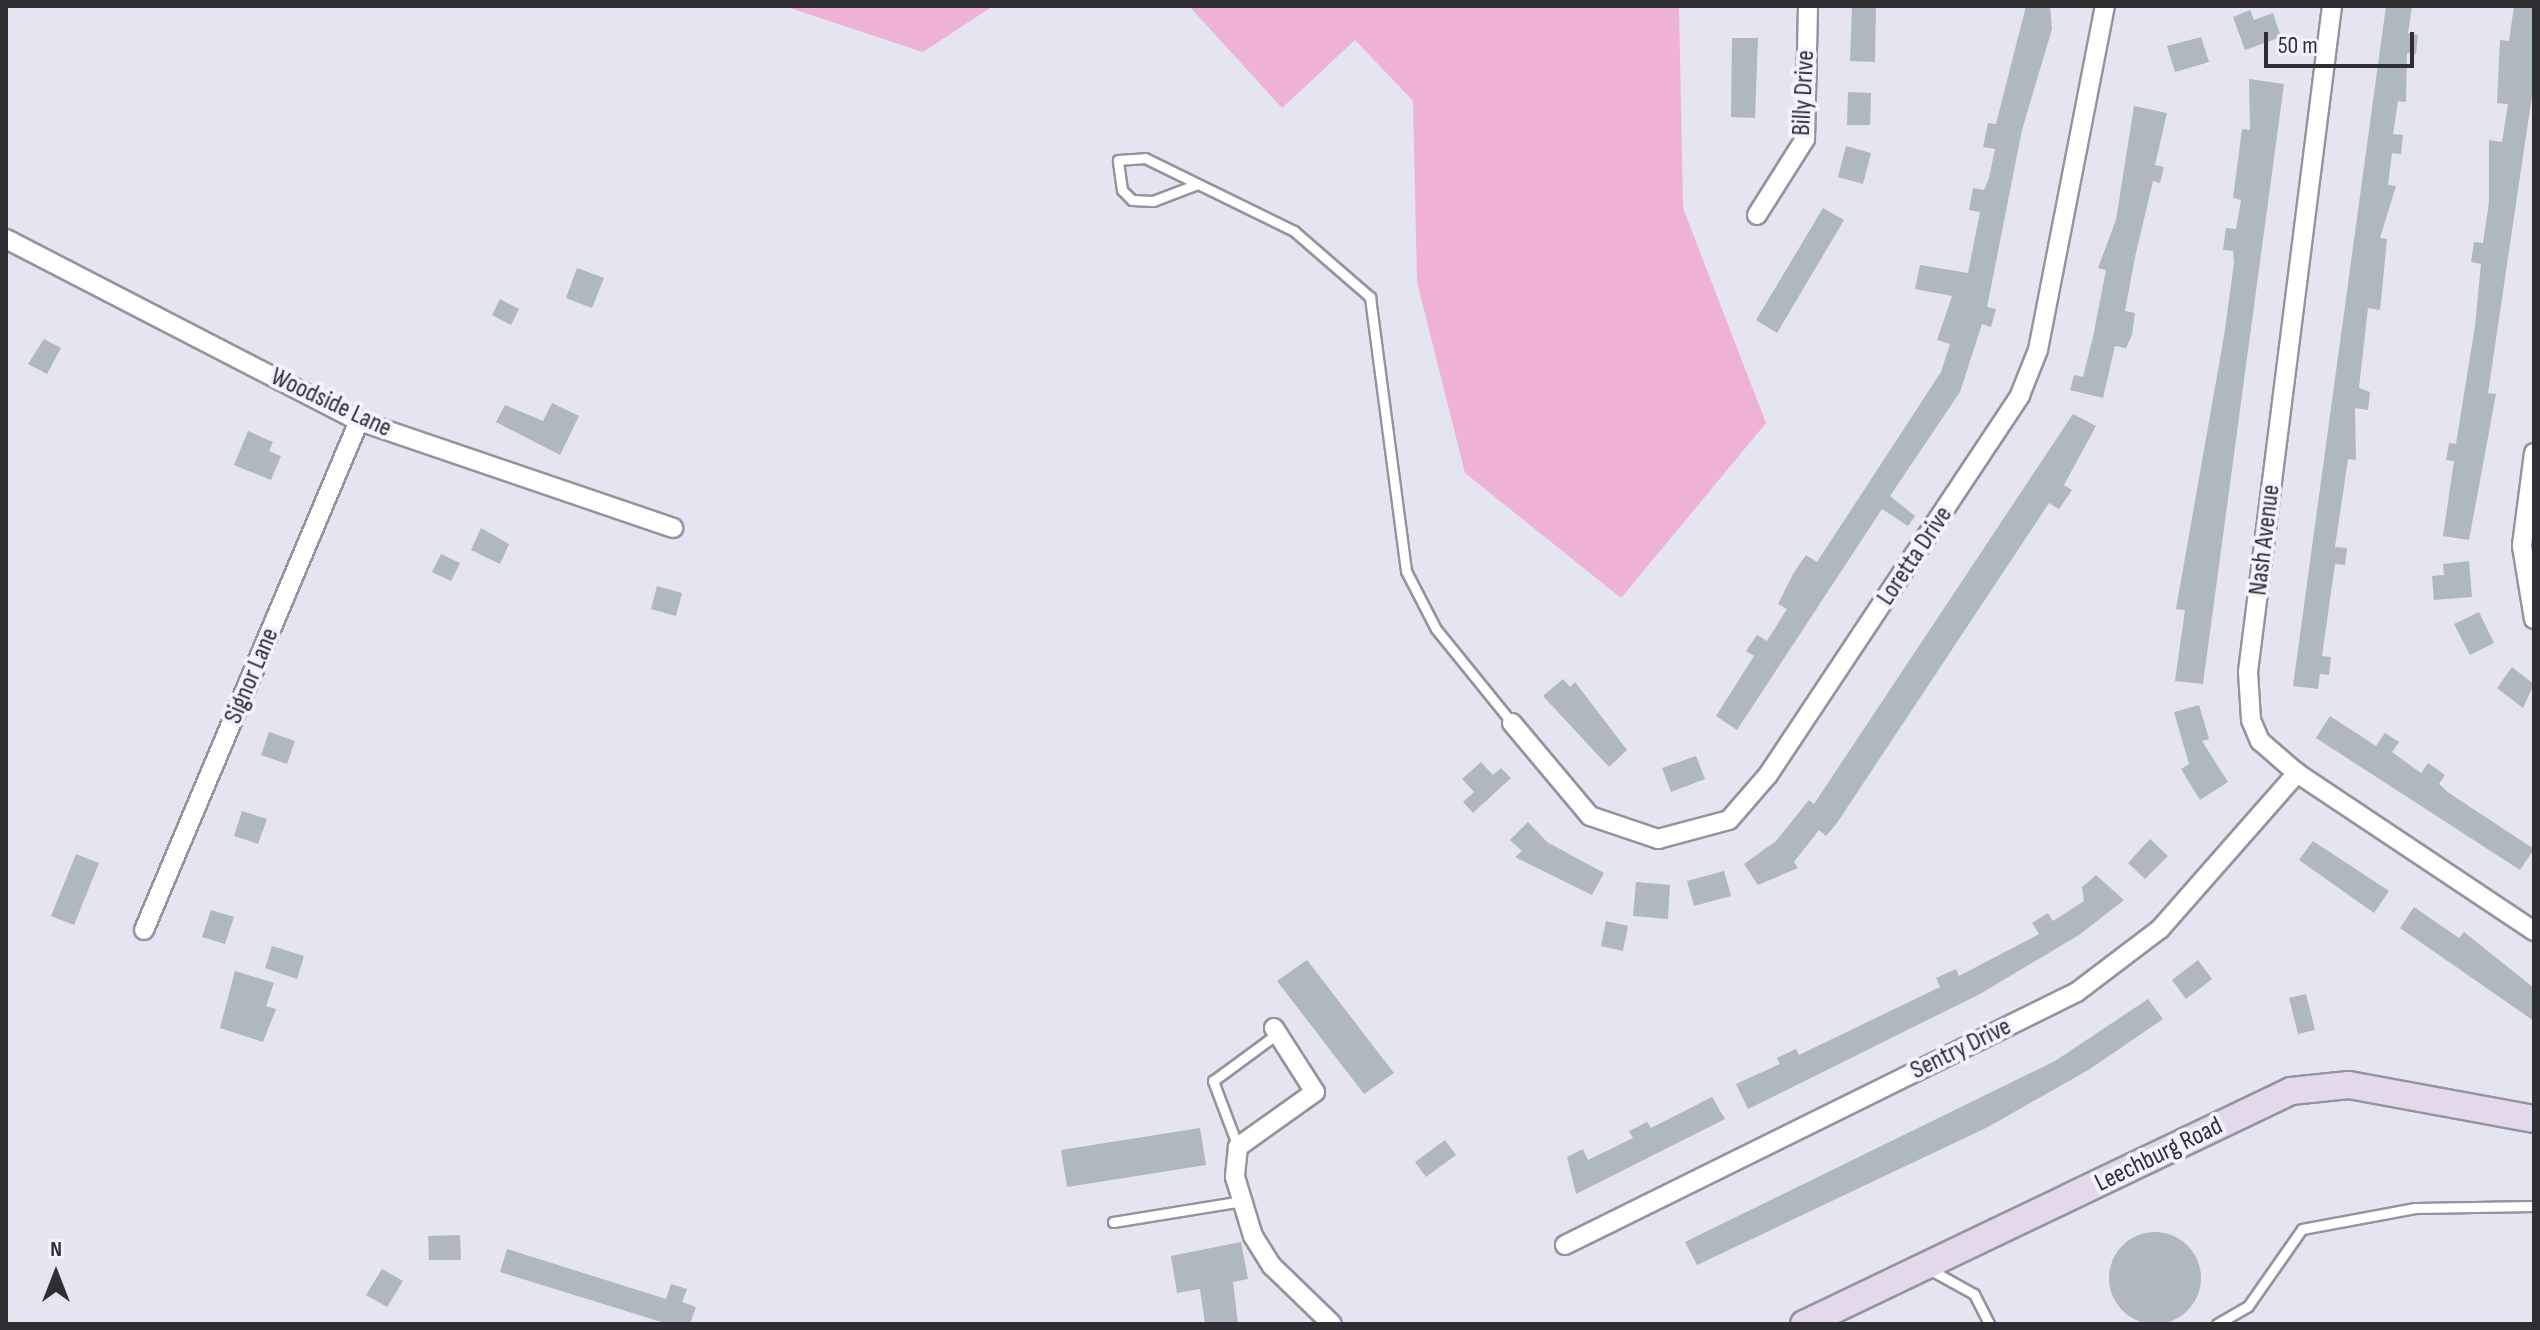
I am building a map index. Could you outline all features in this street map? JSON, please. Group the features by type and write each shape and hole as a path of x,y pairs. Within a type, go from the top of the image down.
{"street":[{"name":"Billy Drive","path":"1757,215 1805,139 1808,6"},
{"name":"Nash Avenue","path":"2332,6 2248,672 2251,720 2260,741 2297,773 2534,931"},
{"name":"Loretta Drive","path":"1512,723 1590,816 1658,839 1729,820 1768,775 2020,395 2038,350 2110,8"},
{"name":"Woodside Lane","path":"6,239 359,421 673,528"},
{"name":"Signor Lane","path":"144,930 359,421"},
{"path":"2534,453 2522,546 2534,619"},
{"name":"Sentry Drive","path":"1565,1245 2077,992 2160,929 2297,773"},
{"path":"1275,1031 1315,1092 1238,1147 1242,1201 1272,1266 1332,1324"},
{"name":"Leechburg Road","path":"1804,1324 2291,1091 2349,1085 2396,1090 2534,1119"}],"lane":[{"path":"1195,185 1153,201 1132,200 1122,190 1118,160 1145,158 1294,231 1370,297 1406,571 1436,629 1512,723"},
{"path":"1238,1147 1213,1081 1275,1031"},
{"path":"1113,1222 1242,1201"},
{"path":"2217,1324 2248,1306 2302,1229 2415,1208 2534,1206"},
{"path":"1924,1266 1974,1294 1989,1324"}],"shaded area":[{"path":"784,6 993,6 923,52"},
{"path":"1189,6 1679,6 1683,208 1766,423 1621,598 1465,473 1417,282 1413,101 1355,40 1282,108"}],"building":[{"path":"1852,6 1876,6 1875,62 1850,61"},
{"path":"2026,6 2050,6 2052,29 2022,130 1987,307 1996,309 1991,327 1982,324 1960,392 1890,496 1915,516 1908,526 1882,509 1737,730 1716,716 1754,656 1746,651 1757,635 1767,641 1787,609 1778,604 1793,574 1806,555 1817,562 1941,372 1950,344 1937,340 1952,296 1915,289 1920,265 1968,273 1980,212 1969,210 1973,188 1984,190 1989,178 1995,149 1983,147 1988,123 1996,124"},
{"path":"2386,6 2412,6 2408,33 2418,35 2416,54 2407,53 2406,102 2398,101 2393,134 2403,135 2401,154 2392,153 2388,185 2396,186 2380,238 2387,239 2380,310 2368,308 2359,388 2370,392 2368,410 2355,408 2356,460 2348,459 2335,547 2347,548 2345,565 2335,564 2322,656 2331,657 2329,675 2320,674 2318,689 2293,686"},
{"path":"2514,6 2534,6 2534,82 2488,393 2496,394 2469,540 2443,536 2454,461 2446,460 2449,443 2456,444 2475,326 2481,264 2471,262 2474,242 2483,243 2489,202 2489,140 2502,142 2508,104 2497,103 2500,40 2509,41"},
{"path":"2250,10 2254,20 2273,13 2281,37 2245,50 2233,17"},
{"path":"2201,37 2209,62 2175,72 2167,46"},
{"path":"1732,38 1758,38 1755,118 1731,117"},
{"path":"2249,79 2284,84 2203,684 2175,681 2185,610 2176,609 2224,336 2234,263 2233,251 2223,250 2226,228 2236,229 2241,200 2233,198 2242,129 2250,130"},
{"path":"1848,92 1871,93 1870,125 1847,125"},
{"path":"2134,106 2167,113 2155,165 2164,167 2160,183 2153,181 2135,257 2125,311 2135,313 2132,335 2126,348 2115,346 2103,398 2070,390 2074,375 2083,377 2093,337 2106,270 2098,268 2116,220"},
{"path":"1846,146 1871,153 1863,184 1838,177"},
{"path":"1823,208 1844,220 1777,333 1756,320"},
{"path":"577,268 604,278 592,308 566,298"},
{"path":"500,299 519,309 511,325 492,315"},
{"path":"44,339 61,348 47,374 28,364"},
{"path":"552,403 579,416 560,455 496,422 505,405 543,421"},
{"path":"2073,414 2096,426 2064,485 2072,490 2059,509 2049,503 1837,823 1826,836 1819,830 1794,862 1798,868 1758,885 1744,864 1776,841 1809,800 1814,804"},
{"path":"248,431 273,442 269,451 281,456 271,480 234,465"},
{"path":"481,528 509,544 500,564 471,550"},
{"path":"441,554 460,563 451,581 432,572"},
{"path":"2469,561 2472,597 2434,600 2432,576 2444,575 2443,564"},
{"path":"657,586 682,593 676,616 651,609"},
{"path":"2479,612 2494,643 2470,655 2454,624"},
{"path":"2512,667 2534,684 2523,708 2497,688"},
{"path":"1563,679 1570,687 1575,682 1627,750 1609,767 1543,696"},
{"path":"2199,705 2209,739 2202,741 2228,782 2200,800 2181,769 2189,764 2174,712"},
{"path":"2330,716 2376,746 2385,733 2399,742 2392,752 2421,773 2428,763 2445,775 2439,784 2449,793 2534,849 2520,870 2316,738"},
{"path":"269,732 295,741 287,764 261,755"},
{"path":"1696,756 1705,779 1671,792 1662,768"},
{"path":"1481,762 1493,775 1501,768 1511,778 1473,813 1463,802 1474,792 1462,779"},
{"path":"242,811 267,819 258,844 234,836"},
{"path":"1528,822 1547,842 1604,873 1592,895 1515,857 1522,851 1510,840"},
{"path":"2150,839 2168,856 2145,879 2128,863"},
{"path":"2313,841 2389,891 2374,913 2299,860"},
{"path":"76,854 99,863 74,925 51,916"},
{"path":"1724,871 1731,896 1694,906 1687,881"},
{"path":"2096,875 2124,900 2079,935 1980,994 1748,1109 1736,1084 1780,1064 1777,1058 1796,1049 1799,1055 1940,987 1936,978 1956,969 1959,976 2039,934 2032,923 2048,913 2053,921 2084,901 2082,887"},
{"path":"1636,882 1670,885 1668,919 1633,916"},
{"path":"2414,907 2459,938 2464,932 2534,988 2534,1021 2400,928"},
{"path":"211,910 234,917 225,944 202,937"},
{"path":"1606,921 1628,926 1623,951 1601,946"},
{"path":"272,946 304,956 297,979 265,968"},
{"path":"1307,960 1394,1073 1364,1094 1277,981"},
{"path":"2198,960 2212,979 2186,999 2172,980"},
{"path":"235,971 274,983 266,1006 276,1009 263,1042 220,1028"},
{"path":"2306,994 2315,1030 2298,1034 2289,998"},
{"path":"2148,999 2163,1019 2090,1069 1988,1127 1697,1265 1685,1242 2055,1061"},
{"path":"1712,1097 1725,1119 1576,1194 1567,1157 1583,1149 1588,1160 1633,1138 1629,1131 1647,1122 1651,1128"},
{"path":"1200,1128 1206,1165 1067,1187 1061,1150"},
{"path":"1445,1140 1456,1155 1426,1177 1415,1162"},
{"path":"2155,1232 2173,1235 2188,1245 2198,1260 2201,1278 2198,1296 2188,1311 2173,1321 2155,1324 2137,1321 2122,1311 2112,1296 2109,1278 2112,1260 2122,1245 2137,1235"},
{"path":"460,1235 461,1260 429,1260 428,1236"},
{"path":"1241,1242 1248,1279 1233,1282 1238,1324 1205,1324 1200,1289 1177,1293 1171,1256"},
{"path":"507,1249 666,1299 671,1284 687,1289 682,1302 696,1307 690,1324 668,1324 500,1272"},
{"path":"382,1269 403,1281 387,1307 366,1295"}]}
